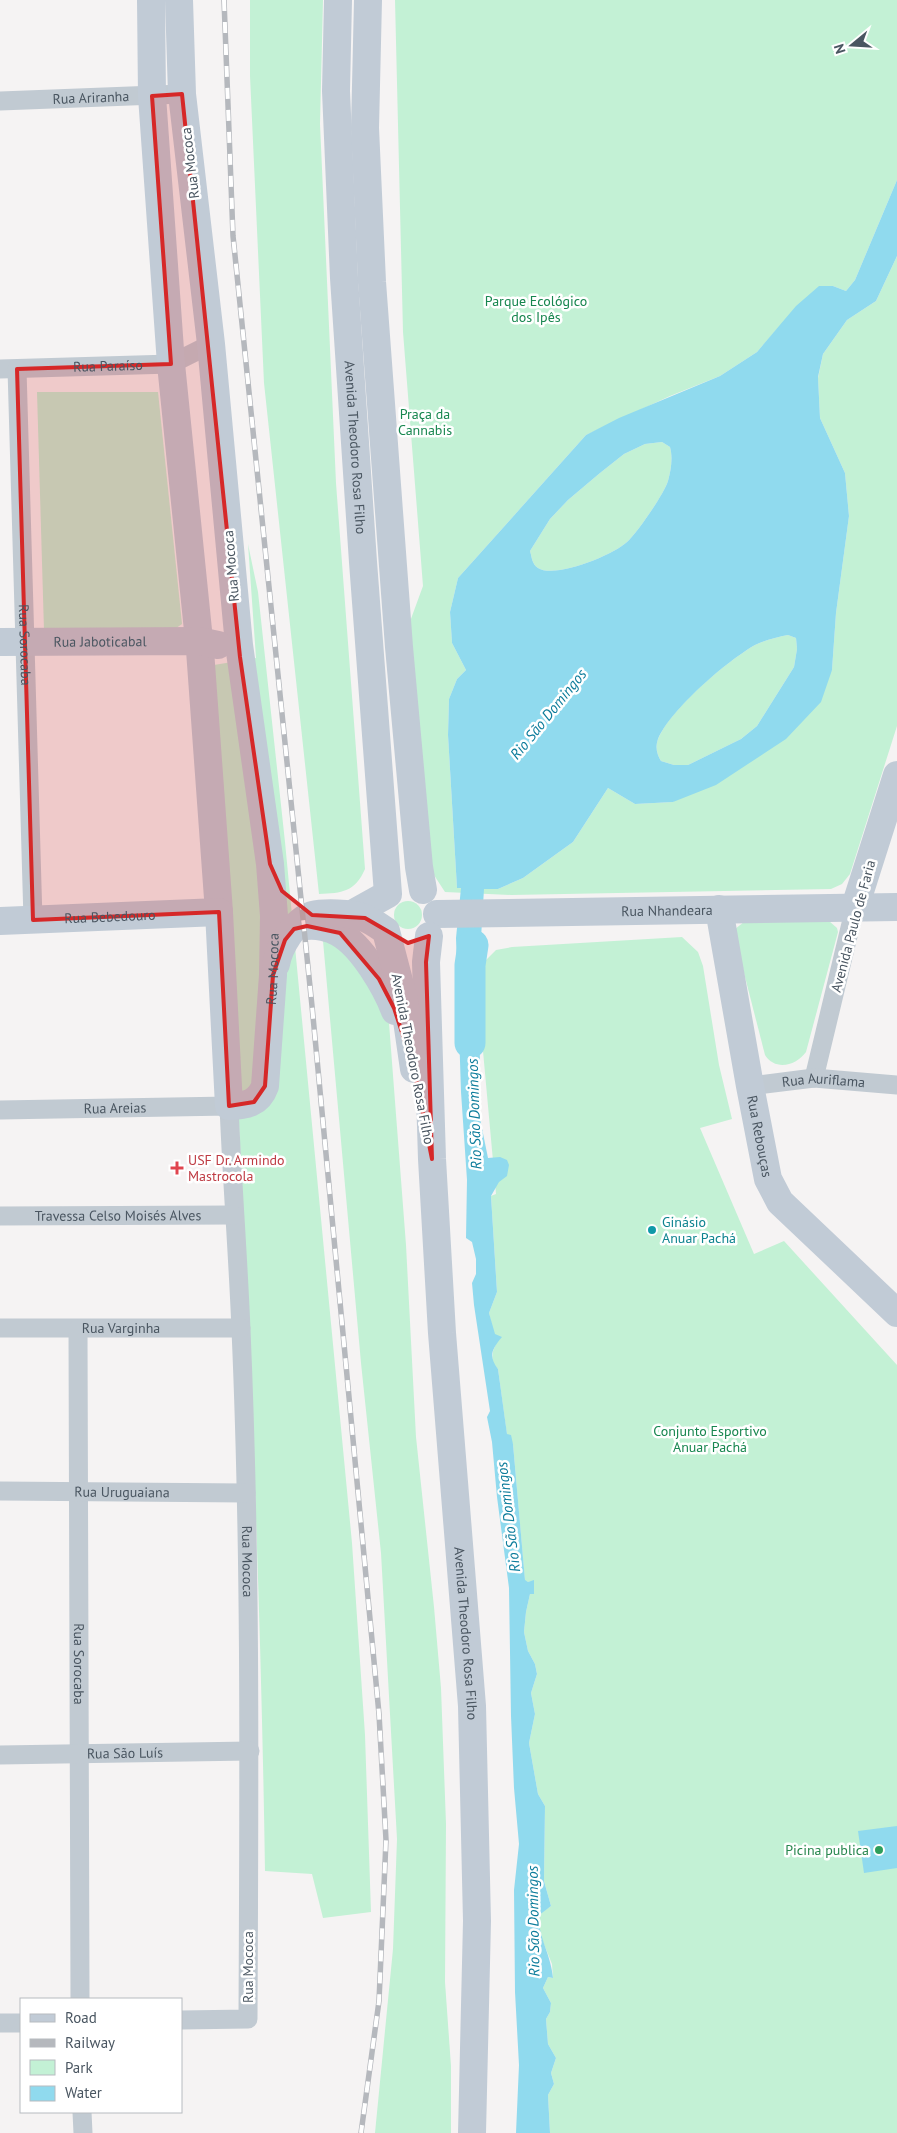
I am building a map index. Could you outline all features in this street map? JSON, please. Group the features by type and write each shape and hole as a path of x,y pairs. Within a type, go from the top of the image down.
{"main road":[{"name":"Rua Mococa","path":"151,0 152,96 171,364 200,641 219,912 229,1106 241,1106 254,1102 262,1096 265,1086 273,975 274,916 270,864 240,657 211,344 182,94 179,0"},
{"name":"Avenida Theodoro Rosa Filho","path":"338,0 336,91 344,278 388,894"},
{"name":"Avenida Theodoro Rosa Filho","path":"368,0 365,128 372,282 416,838 423,890"},
{"path":"358,476 387,471"},
{"path":"363,562 393,561"},
{"name":"Rua Jaboticabal","path":"12,642 200,641 217,644 240,657"},
{"name":"Avenida Paulo de Faria","path":"855,907 897,775"},
{"path":"270,864 277,884 292,903 303,922 307,926 329,929 340,933 352,944 379,979 394,1008 414,1069"},
{"path":"273,975 277,955 303,922 352,914 398,887 410,886 423,890 433,901 440,921 419,941 408,943 396,939 365,918 352,914"},
{"path":"386,931 382,917 382,905 388,894"},
{"name":"Rua Nhandeara","path":"440,921 510,914 897,907"},
{"name":"Rua Rebouças","path":"719,909 768,1179 780,1202 897,1313"},
{"name":"Rua Bebedouro","path":"0,921 219,912"},
{"name":"Avenida Theodoro Rosa Filho","path":"440,921 426,962 432,1159 442,1333 472,1706 477,1921 474,2125"},
{"name":"Avenida Theodoro Rosa Filho","path":"386,931 404,1000 414,1069 432,1159"}],"street":[{"name":"Rua Ariranha","path":"0,101 182,94"},
{"name":"Rua Paraíso","path":"8,369 171,364 211,344"},
{"name":"Rua Sorocaba","path":"8,369 12,642 33,920"},
{"name":"Avenida Paulo de Faria","path":"814,1078 855,907"},
{"name":"Rua Auriflama","path":"750,1086 814,1078 897,1085"},
{"name":"Rua Areias","path":"0,1110 229,1106"},
{"name":"Rua Mococa","path":"182,2020 248,2018 250,1751 246,1493 241,1328 229,1106"},
{"name":"Travessa Celso Moisés Alves","path":"0,1216 234,1215"},
{"name":"Rua Varginha","path":"0,1328 241,1328"},
{"name":"Rua Sorocaba","path":"78,1329 80,1998"},
{"name":"Rua Uruguaiana","path":"0,1491 246,1493"},
{"name":"Rua São Luís","path":"0,1755 250,1751"},
{"path":"0,2023 20,2023"},
{"path":"82,2113 83,2133"}],"highlighted area":[{"path":"182,94 240,657 270,864 282,891 312,915 365,918 408,943 429,936 426,962 432,1159 414,1069 394,1008 379,979 340,933 307,926 294,929 285,940 273,975 265,1086 254,1102 229,1106 219,912 33,920 17,369 171,364 152,96"}],"green space":[{"path":"250,0 323,0 320,124 336,483 365,869 352,887 341,892 327,894 319,894 264,383 250,76"},
{"name":"Parque Ecológico dos Ipês","path":"395,0 897,0 897,180 855,280 846,291 833,286 776,330 757,352 720,376 670,396 586,435 458,578 450,612 452,643 466,670 457,679 449,699 448,735 457,888 498,889 523,878 573,842 608,788 635,804 673,802 832,670 836,613 849,516 845,473 820,418 818,378 823,354 847,320 876,301 897,256 897,726 850,874 842,884 831,889 511,895 445,892 432,872 408,627 423,586 403,332"},
{"path":"37,392 158,392 182,624 172,631 44,630"},
{"path":"662,442 670,447 671,451 668,481 650,513 627,542 597,559 570,568 546,571 534,565 530,551 550,519 568,500 624,454 645,444"},
{"path":"248,544 258,592 285,842 352,1543 365,1735 371,1912 323,1918 312,1874 265,1871 258,1570 246,1268 214,665 256,658"},
{"path":"788,635 796,638 797,649 794,667 757,726 741,739 688,765 674,765 661,761 657,751 658,739 664,727 687,700 715,674 743,652 755,645"},
{"path":"408,901 418,905 422,915 418,925 408,929 398,925 394,915 398,905"},
{"path":"829,921 837,928 838,932 806,1052 797,1061 786,1065 774,1063 765,1055 734,934 735,929 744,922"},
{"name":"Conjunto Esportivo Anuar Pachá","path":"682,937 698,952 703,966 719,1065 732,1119 700,1128 754,1254 784,1241 897,1365 897,2133 550,2133 548,2095 554,2084 551,2073 556,2058 548,2044 546,2019 550,2012 551,2003 543,1988 548,1977 553,1978 552,1964 539,1932 538,1915 551,1906 544,1881 545,1806 538,1794 529,1743 535,1714 531,1693 537,1674 535,1664 528,1651 524,1632 530,1594 534,1594 534,1581 525,1581 513,1444 507,1435 498,1369 492,1362 496,1344 489,1313 497,1292 491,1196 496,1194 480,1018 483,963 496,950 512,947"},
{"path":"323,941 339,944 367,981 389,1023 406,1245 416,1437 441,1688 446,1824 445,1982 451,2066 451,2133 375,2133 393,1949 397,1839 381,1553 361,1363"}],"water":[{"path":"897,180 897,256 876,301 847,320 823,354 818,377 820,418 845,473 849,516 836,613 832,670 821,702 786,739 716,785 673,802 635,804 608,788 573,842 523,878 498,889 484,889 481,938 477,948 469,991 471,1011 479,1043 480,1059 475,1068 473,1084 488,1158 500,1157 507,1160 509,1165 507,1176 499,1182 491,1196 497,1292 489,1313 495,1334 502,1337 496,1345 492,1356 498,1369 507,1434 511,1435 513,1444 525,1580 528,1582 534,1580 534,1594 530,1594 524,1632 528,1651 535,1664 537,1674 531,1693 535,1714 529,1743 538,1794 545,1806 544,1881 551,1906 538,1916 553,1978 548,1977 543,1988 551,2003 550,2012 546,2019 548,2044 556,2058 551,2073 554,2084 548,2095 550,2133 516,2133 519,2065 515,1992 514,1890 519,1844 511,1716 509,1588 492,1442 487,1417 490,1411 474,1305 472,1283 476,1274 476,1259 472,1242 466,1238 467,1180 461,1092 456,938 461,888 457,888 448,735 449,699 457,679 466,670 452,643 450,612 458,578 586,435 619,418 720,376 757,352 796,306 819,286 833,286 846,291 855,280","holes":["662,442 670,447 671,451 668,481 650,513 627,542 597,559 570,568 546,571 534,565 530,551 550,519 568,500 624,454 645,444","788,635 796,638 797,649 794,667 757,726 741,739 688,765 674,765 661,761 657,751 658,739 665,727 687,700 715,674 743,652 755,645"]},
{"name":"Picina publica","path":"897,1826 897,1868 864,1873 858,1831"}],"waterway":[{"name":"Rio São Domingos","path":"470,1043 470,965 473,945"}],"railway":[{"path":"224,0 233,236 312,1006 379,1714 386,1840 379,2001 361,2133"}],"place":[{"name":"USF Dr. Armindo Mastrocola","path":"177,1168"},
{"name":"Ginásio Anuar Pachá","path":"652,1230"},
{"name":"Picina publica","path":"879,1850"}],"park label":[{"name":"Praça da Cannabis","path":"425,422"}]}
